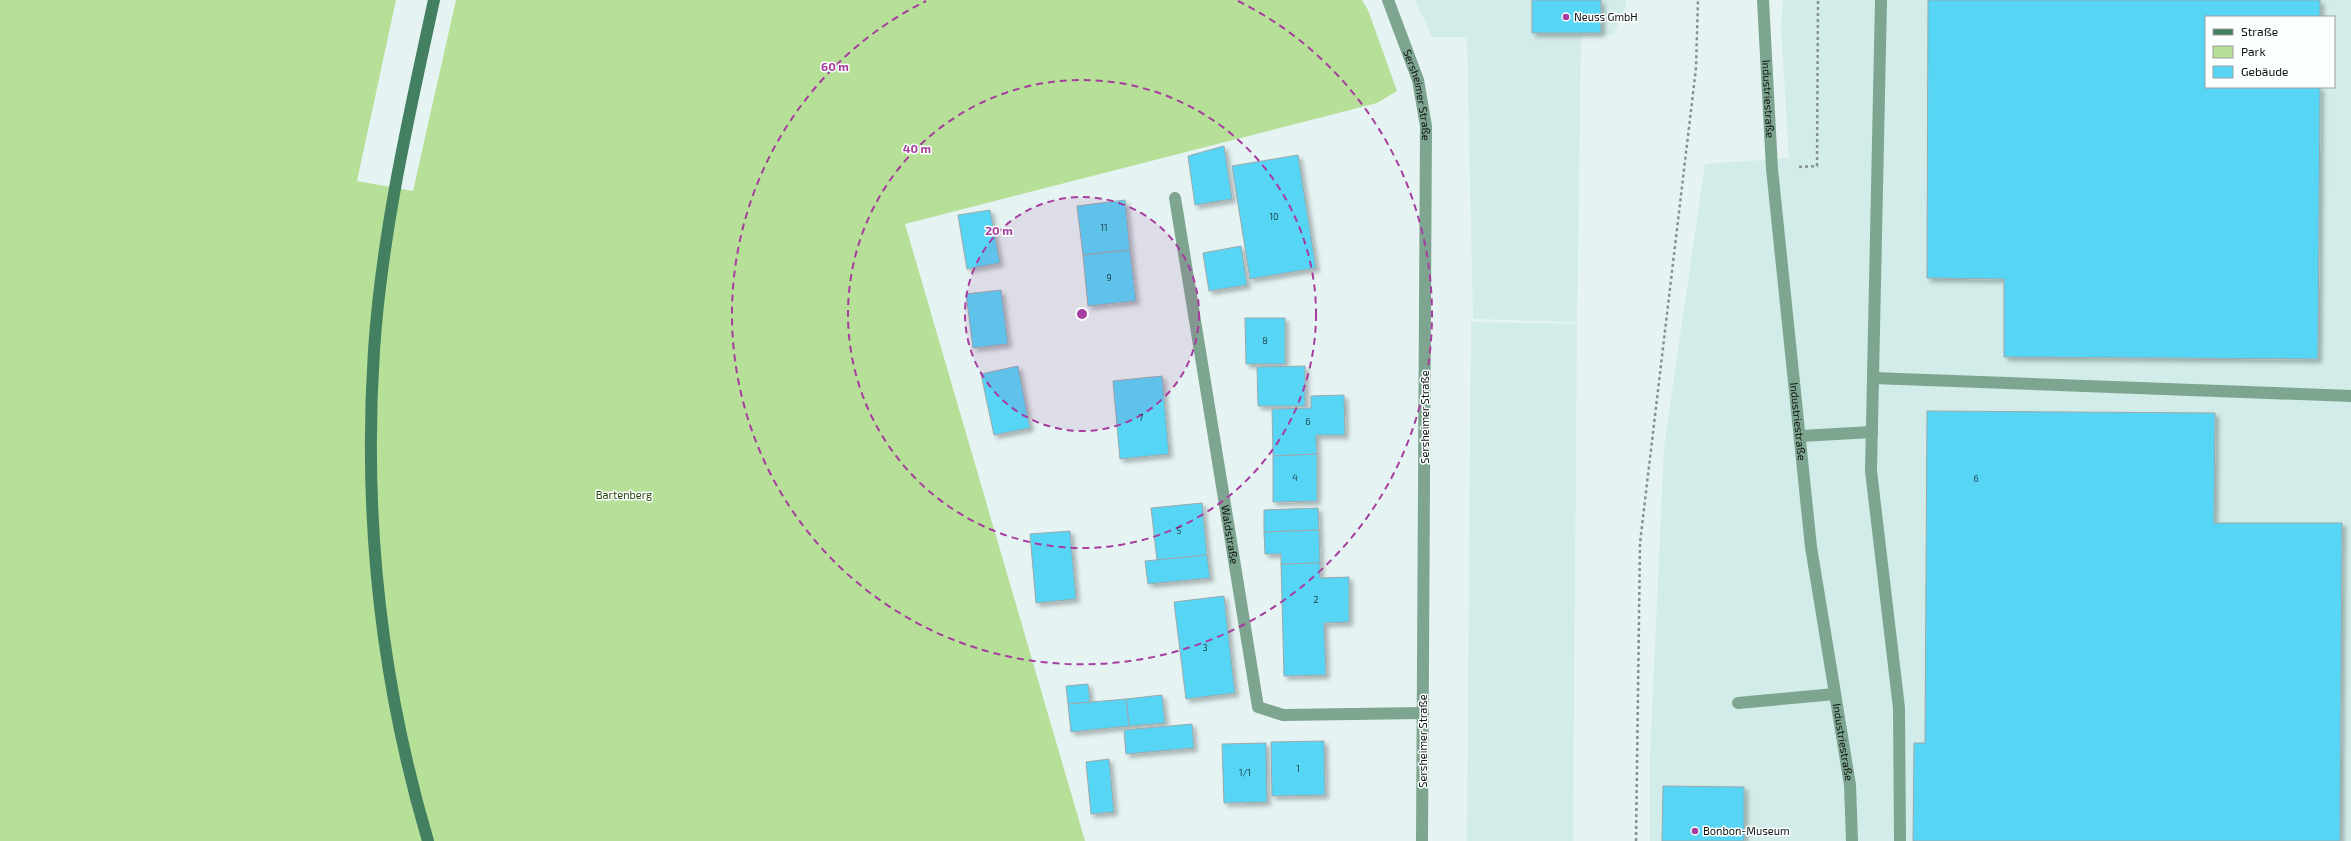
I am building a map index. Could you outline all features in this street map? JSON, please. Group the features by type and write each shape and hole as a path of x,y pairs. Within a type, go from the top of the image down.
{"main road":[{"path":"428,841 396,713 381,623 373,543 370,439 374,349 383,266 402,146 434,0"}],"street":[{"name":"Sersheimer Straße","path":"1388,0 1418,80 1426,126 1422,841"},
{"name":"Industriestraße","path":"1763,0 1772,169 1812,547 1850,785 1852,841"},
{"path":"1881,0 1871,471 1899,708 1900,841"},
{"name":"Waldstraße","path":"1175,198 1258,707 1283,715 1423,714"},
{"path":"1873,378 2351,396"},
{"path":"1801,436 1872,432"},
{"path":"1738,703 1835,694"}],"path":[{"path":"1636,841 1640,543 1696,68 1698,0"},
{"path":"1772,169 1817,166 1818,0"}],"shaded area":[{"path":"1415,0 1626,0 1626,5 1613,35 1581,36 1577,322 1473,319 1467,37 1432,37"},
{"path":"1783,0 2351,0 2351,841 1650,841 1650,756 1664,448 1705,164 1789,158 1781,28"},
{"path":"1471,322 1577,324 1573,841 1467,841"}],"green space":[{"name":"Bartenberg","path":"0,0 396,0 357,181 413,191 456,0 1362,0 1368,10 1397,91 1377,103 905,224 1085,841 0,841"}],"building":[{"name":"Neuss GmbH","path":"1532,0 1601,0 1601,33 1532,33"},
{"path":"1928,0 2320,0 2320,16 2205,16 2205,88 2320,88 2318,359 2004,357 2004,279 1927,278"},
{"path":"1224,146 1232,199 1195,205 1188,156"},
{"path":"1298,155 1316,268 1250,279 1232,166"},
{"path":"1125,200 1130,250 1083,255 1077,206"},
{"path":"990,210 1000,263 967,269 958,215"},
{"path":"1241,246 1247,285 1209,291 1203,253"},
{"path":"1130,250 1136,301 1088,306 1083,255"},
{"path":"1001,290 1008,344 973,348 966,294"},
{"path":"1245,318 1285,318 1285,364 1246,364"},
{"path":"1018,366 1030,428 994,435 981,374"},
{"path":"1305,366 1305,406 1258,406 1257,367"},
{"path":"1162,376 1169,454 1120,459 1113,381"},
{"path":"1344,395 1345,435 1316,435 1317,454 1273,456 1272,409 1311,408 1311,396"},
{"path":"1927,411 2215,413 2214,523 2342,523 2340,841 1913,841 1914,743 1925,743"},
{"path":"1317,454 1317,501 1273,502 1273,456"},
{"path":"1202,503 1207,555 1157,560 1151,508"},
{"path":"1318,508 1319,530 1264,532 1264,510"},
{"path":"1319,530 1320,563 1281,564 1281,554 1265,554 1264,532"},
{"path":"1070,531 1076,599 1036,603 1030,534"},
{"path":"1207,555 1210,578 1148,584 1145,561"},
{"path":"1320,563 1320,578 1349,577 1349,622 1324,623 1326,675 1284,676 1281,564"},
{"path":"1224,596 1235,693 1186,699 1174,602"},
{"path":"1088,684 1090,702 1068,704 1066,686"},
{"path":"1162,695 1165,723 1129,726 1126,699"},
{"path":"1126,699 1129,726 1071,732 1068,704"},
{"path":"1192,724 1194,748 1126,754 1124,730"},
{"path":"1324,741 1325,795 1272,796 1271,742"},
{"path":"1266,743 1267,802 1224,803 1222,744"},
{"path":"1109,759 1114,812 1091,814 1086,762"},
{"path":"1663,786 1744,787 1744,841 1662,841"}],"place":[{"name":"Neuss GmbH","path":"1566,17"},
{"name":"Bonbon-Museum","path":"1695,831"}]}
